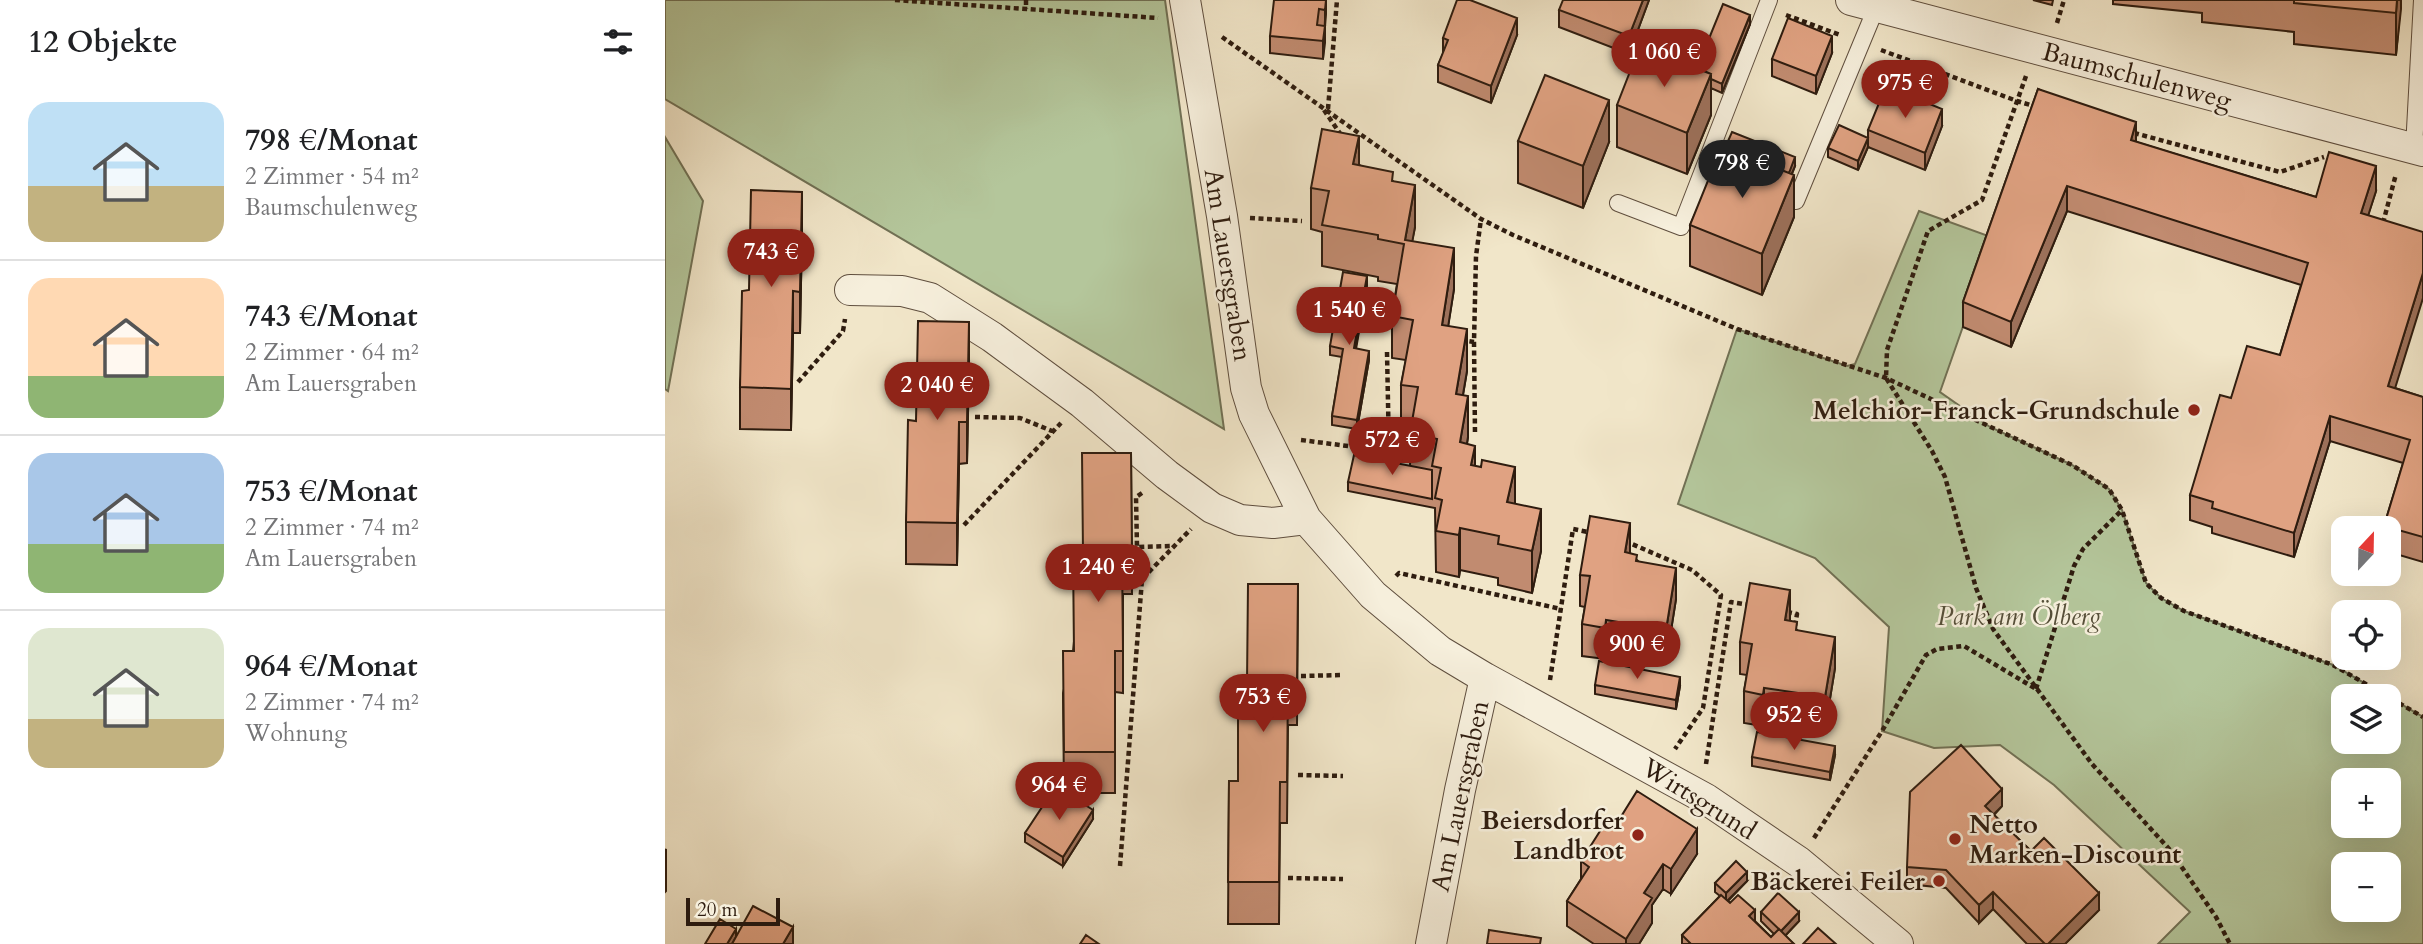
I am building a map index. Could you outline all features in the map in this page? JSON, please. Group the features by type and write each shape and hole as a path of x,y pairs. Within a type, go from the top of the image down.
{"street":[{"name":"Baumschulenweg","path":"1864,4 2414,148"},
{"name":"Am Lauersgraben","path":"1180,13 1221,216 1246,388 1254,414 1306,519 1346,566 1381,603 1440,651 1485,678 1460,790 1431,944"},
{"path":"850,290 902,291 930,298 992,337 1082,402 1167,475 1212,508 1240,520 1273,523 1306,519"},
{"name":"Wirtsgrund","path":"1485,678 1706,799 1799,862 1898,944"}],"lane":[{"path":"2414,148 2423,0"},
{"path":"1618,203 1681,227 1767,4"},
{"path":"1762,188 1796,201 1861,43 1864,4"}],"path":[{"path":"896,0 1026,9 1180,13 1215,32 1481,219 1737,329 1886,377 2072,465 2109,489 2122,510 2146,583 2161,598 2184,611 2333,665 2423,717"},
{"path":"1026,0 1026,9"},
{"path":"1328,110 1337,0"},
{"path":"2062,7 2064,0"},
{"path":"1767,4 1861,43 2017,101 2043,108"},
{"path":"2036,49 1982,200 1928,231 1887,350 1886,377 1945,477 1976,588 1993,628 2092,764 2170,850 2230,944"},
{"path":"1322,106 1342,137"},
{"path":"2122,130 2280,172 2327,156"},
{"path":"2380,235 2414,148"},
{"path":"1221,216 1303,221"},
{"path":"1475,434 1476,256 1481,219"},
{"path":"798,382 843,331 850,290"},
{"path":"1457,339 1474,342"},
{"path":"1387,352 1389,452"},
{"path":"964,526 1082,402"},
{"path":"975,417 1020,418 1052,431"},
{"path":"1297,439 1402,453 1409,440"},
{"path":"1167,475 1136,497 1137,547 1174,546"},
{"path":"1120,866 1142,579 1212,508"},
{"path":"2036,689 2074,566 2083,549 2122,510"},
{"path":"1550,680 1573,529 1601,534"},
{"path":"1614,536 1692,570 1731,602 1757,607"},
{"path":"1634,557 1636,546"},
{"path":"1399,573 1561,609"},
{"path":"1659,772 1703,708 1721,595"},
{"path":"1706,757 1731,602"},
{"path":"1784,611 1797,614 1794,635"},
{"path":"1799,862 1882,731 1926,655 1937,649 1963,646 2036,689"},
{"path":"1301,676 1343,676"},
{"path":"1298,775 1343,776"},
{"path":"1288,878 1343,879"}],"green space":[{"path":"665,0 1165,0 1224,429 665,99"},
{"path":"665,137 703,201 668,391 665,389"},
{"name":"Park am Ölberg","path":"1919,211 1994,238 1940,392 1990,427 2072,465 2109,489 2122,510 2146,583 2161,598 2184,611 2331,664 2331,670 2342,670 2366,684 2331,684 2331,754 2401,754 2401,704 2423,717 2423,944 2158,944 2190,912 2054,785 2000,745 1934,748 1882,731 1889,627 1815,558 1678,504 1737,329 1847,366 1855,364"}],"building":[{"path":"1274,0 1326,0 1325,10 1319,9 1317,25 1325,26 1323,41 1270,36"},
{"path":"1457,0 1470,0 1517,18 1491,86 1438,65 1448,40 1443,38"},
{"path":"1563,0 1643,0 1629,36 1559,10"},
{"path":"2294,0 2397,0 2396,13 2294,3"},
{"path":"1723,4 1750,15 1722,84 1711,79 1711,74 1697,68"},
{"path":"1788,18 1832,36 1816,76 1772,59"},
{"path":"1640,46 1711,74 1687,133 1617,105"},
{"path":"1545,75 1609,100 1583,166 1518,141"},
{"path":"1886,86 1942,109 1925,153 1868,130"},
{"path":"2038,89 2136,122 2131,140 2316,197 2329,152 2376,166 2361,213 2423,232 2423,273 2388,386 2423,397 2423,537 2401,531 2401,516 2387,516 2410,440 2330,416 2294,533 2212,508 2213,502 2190,495 2220,395 2231,398 2247,346 2280,355 2308,263 2067,186 2011,322 1963,302"},
{"path":"1839,125 1868,138 1858,161 1828,148"},
{"path":"1322,129 1359,136 1353,164 1393,172 1392,181 1415,185 1405,240 1454,248 1442,325 1467,329 1456,394 1468,396 1460,442 1475,446 1471,465 1481,467 1482,460 1515,467 1507,502 1541,509 1532,551 1498,544 1499,536 1460,528 1459,535 1436,531 1442,500 1435,498 1441,468 1432,466 1437,439 1410,433 1418,387 1401,385 1413,320 1392,316 1404,244 1378,239 1378,235 1322,225 1329,191 1311,188"},
{"path":"1732,132 1795,157 1789,173 1725,148"},
{"path":"1722,146 1794,175 1762,254 1690,225"},
{"path":"751,190 802,192 800,292 793,291 791,389 740,387 742,291 749,290"},
{"path":"1343,272 1367,276 1354,348 1369,351 1357,420 1332,416 1343,349 1330,346"},
{"path":"918,321 969,322 967,422 959,422 957,523 906,522 908,420 916,421"},
{"path":"1082,453 1131,453 1132,552 1122,553 1123,651 1115,651 1115,752 1064,752 1063,651 1074,651 1073,553 1083,553"},
{"path":"1354,455 1432,470 1432,499 1348,482"},
{"path":"1590,516 1630,523 1625,552 1637,555 1636,561 1676,568 1666,630 1606,620 1605,628 1582,624 1590,576 1580,575"},
{"path":"1750,583 1790,590 1785,620 1797,622 1796,630 1835,637 1825,697 1764,688 1763,695 1744,691 1752,644 1740,642"},
{"path":"1248,584 1298,584 1297,684 1288,684 1287,782 1280,782 1279,882 1228,882 1229,781 1238,781 1238,683 1247,683"},
{"path":"1599,661 1680,677 1676,700 1595,685"},
{"path":"1757,732 1835,746 1830,772 1752,757"},
{"name":"Netto Marken-Discount","path":"1961,745 2002,789 1985,806 2031,851 2044,838 2099,893 2048,944 1993,892 1979,905 1946,870 1907,867 1910,792"},
{"path":"1056,786 1093,810 1063,857 1025,833"},
{"path":"1637,791 1697,829 1671,869 1663,864 1644,893 1652,898 1626,939 1567,901 1589,867 1581,861 1609,817 1617,823"},
{"path":"1736,861 1747,872 1726,893 1715,883"},
{"path":"1778,893 1799,912 1781,931 1761,912"},
{"path":"1721,895 1730,903 1738,895 1755,910 1749,916 1771,937 1779,929 1794,944 1691,944 1682,935"},
{"path":"753,906 793,927 783,944 732,944"},
{"path":"720,919 736,929 727,944 705,944"},
{"path":"1818,928 1836,944 1803,944"},
{"path":"1489,930 1541,938 1540,944 1487,944"},
{"path":"1086,935 1099,944 1080,944"}],"place":[{"name":"Melchior-Franck-Grundschule","path":"2194,410"},
{"name":"Beiersdorfer Landbrot","path":"1638,835"},
{"name":"Netto Marken-Discount","path":"1955,839"},
{"name":"Bäckerei Feiler","path":"1939,881"}]}
